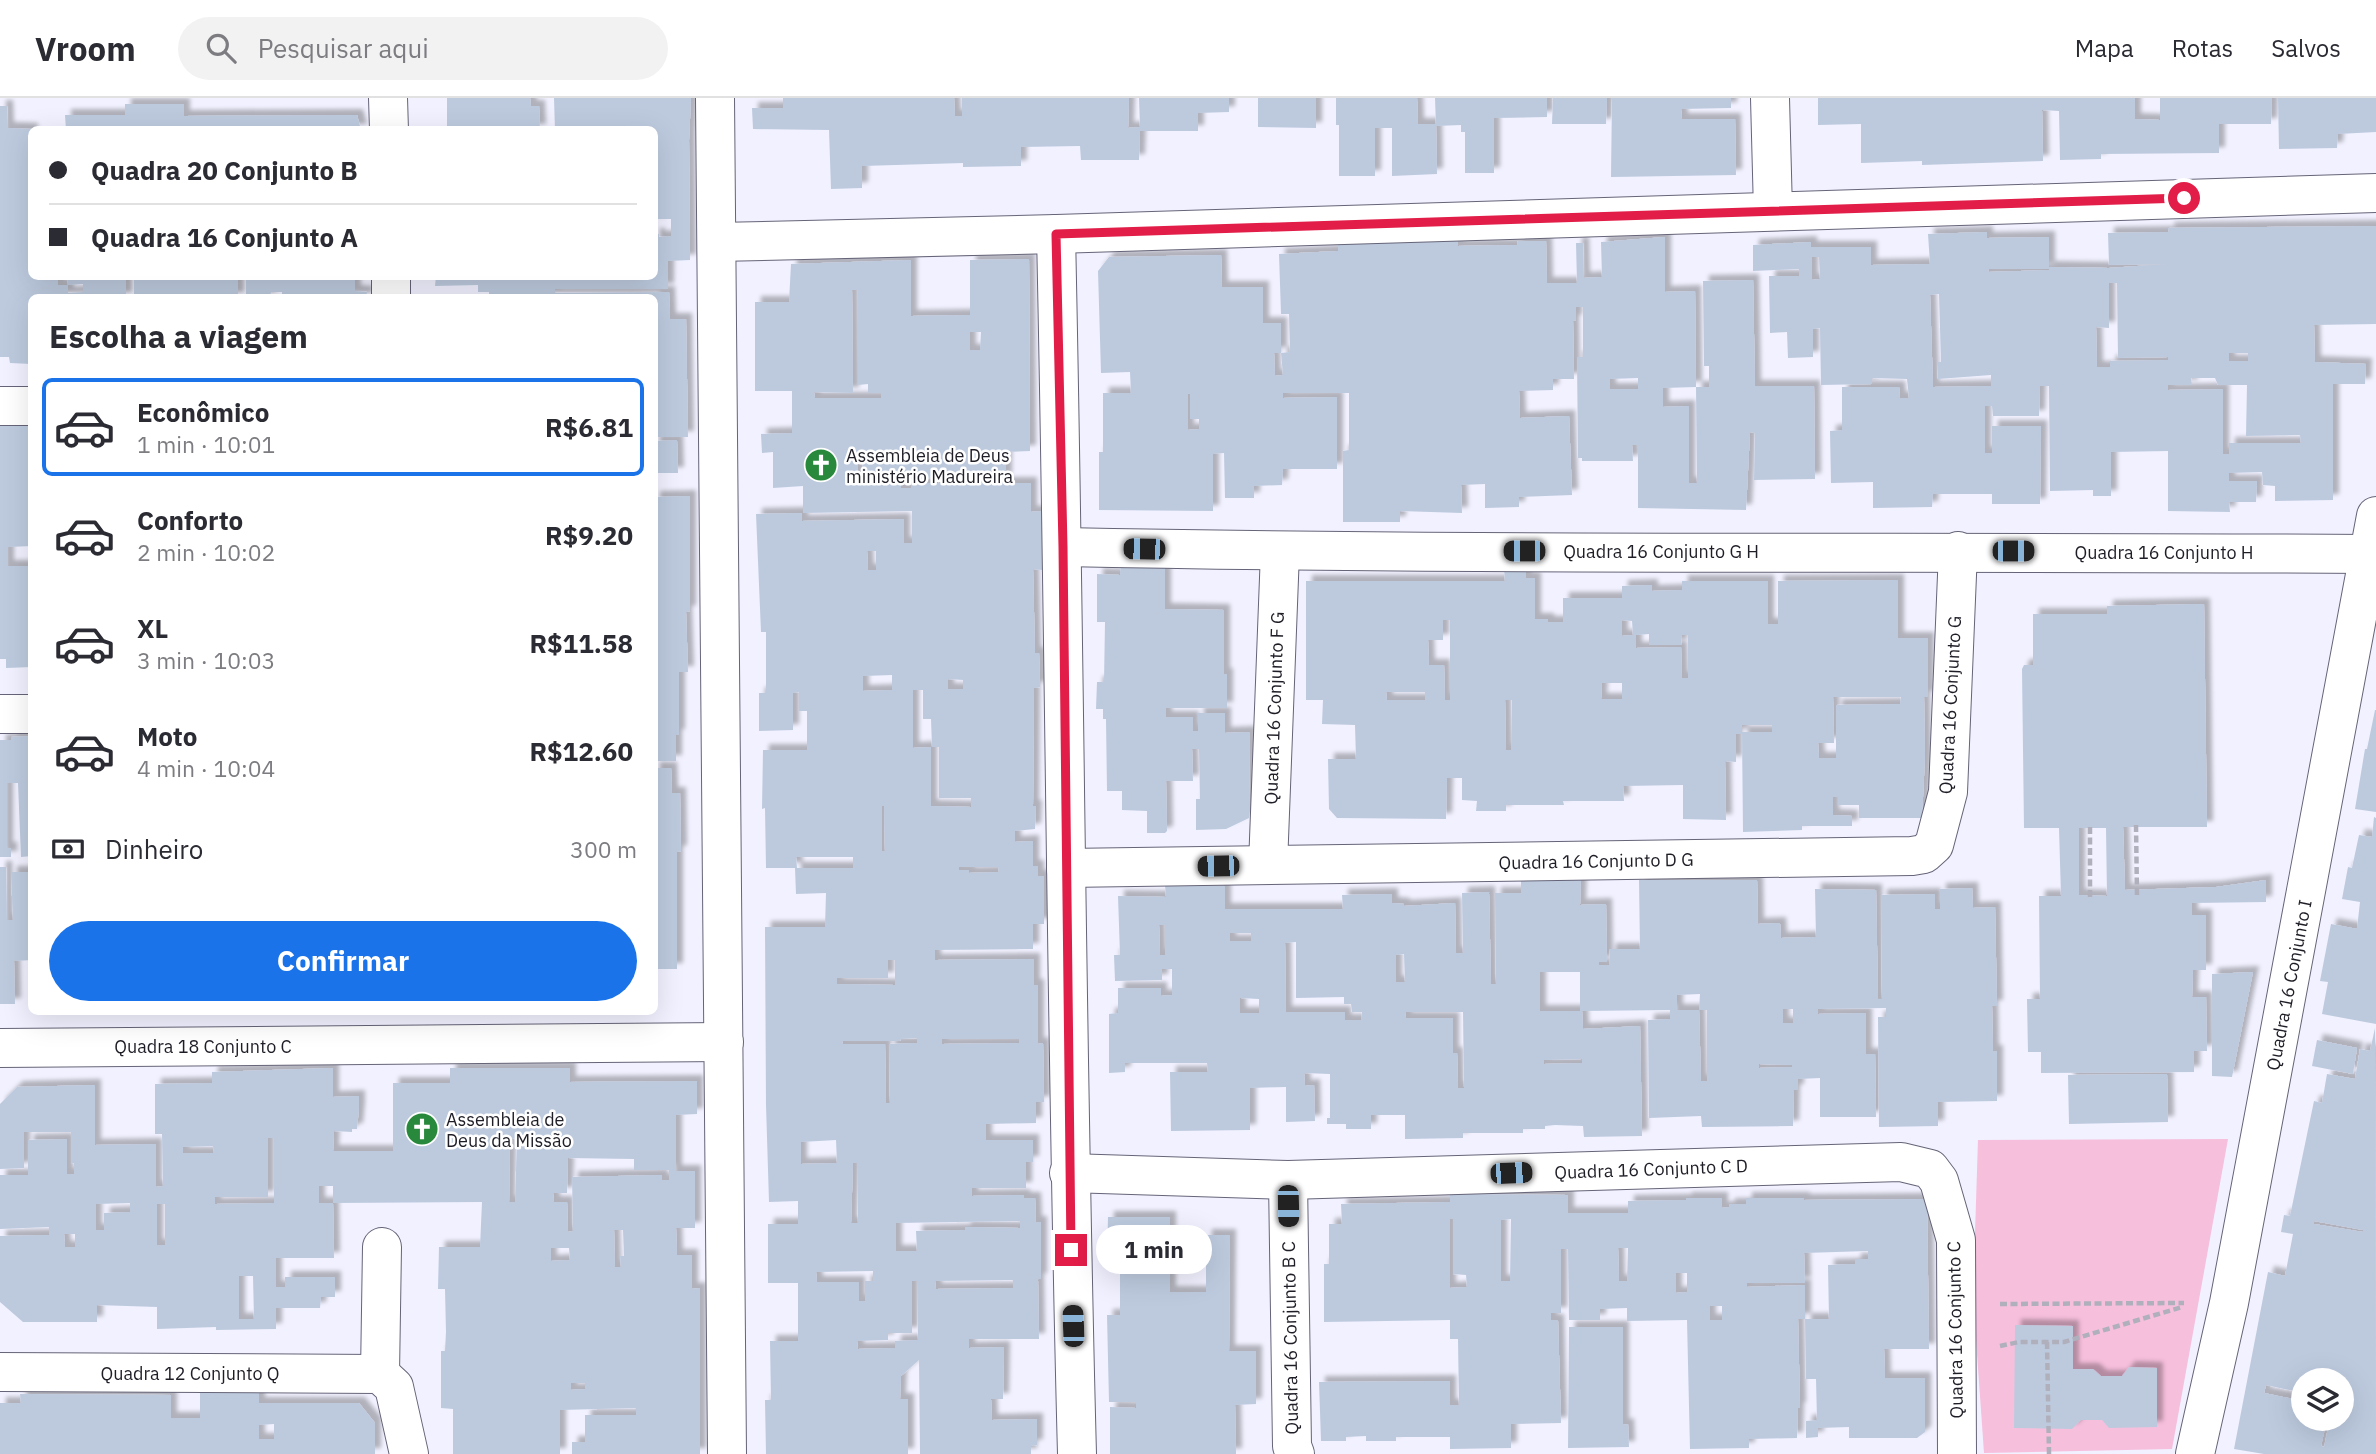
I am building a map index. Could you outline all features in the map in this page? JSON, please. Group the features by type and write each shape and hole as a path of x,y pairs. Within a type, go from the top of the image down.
{"street":[{"path":"388,98 389,126"},
{"path":"715,98 727,1454"},
{"path":"1770,98 1773,211"},
{"path":"717,242 1056,234 2376,192"},
{"path":"1056,234 1063,547 1069,1173 1077,1454"},
{"path":"0,406 28,406"},
{"name":"Quadra 16 Conjunto I","path":"2195,1454 2229,1303 2376,516"},
{"name":"Quadra 16 Conjunto G H","path":"1063,547 1280,551 1958,551"},
{"name":"Quadra 16 Conjunto F G","path":"1268,865 1280,551"},
{"name":"Quadra 16 Conjunto H","path":"1958,551 2370,554"},
{"name":"Quadra 16 Conjunto G","path":"1924,854 1934,845 1948,792 1958,551"},
{"path":"0,713 28,714"},
{"name":"Quadra 16 Conjunto D G","path":"1066,868 1924,854"},
{"name":"Quadra 18 Conjunto C","path":"0,1048 405,1028 724,1042"},
{"name":"Quadra 16 Conjunto C D","path":"1069,1173 1288,1180 1901,1162 1930,1169"},
{"name":"Quadra 16 Conjunto C","path":"1930,1169 1939,1181 1955,1240 1957,1454"},
{"name":"Quadra 16 Conjunto B C","path":"1288,1180 1292,1446 1295,1454"},
{"path":"382,1247 380,1374 394,1387 409,1454"},
{"name":"Quadra 12 Conjunto Q","path":"0,1372 380,1374"}],"path":[{"path":"2136,825 2137,896"},
{"path":"2090,826 2090,897"},
{"path":"1958,1355 2019,1342 2064,1342 2196,1303 2041,1303"},
{"path":"2047,1342 2049,1454"}],"shaded area":[{"path":"2228,1139 2172,1449 1984,1453 1973,1296 1978,1140"}],"building":[{"path":"447,98 530,98 531,106 539,106 540,126 447,126"},
{"path":"554,98 691,98 690,260 668,261 668,289 555,289 555,293 669,292 670,319 686,319 688,437 658,437 658,294 489,294 478,292 478,285 435,286 436,280 658,280 658,234 659,237 671,236 671,219 658,219 658,126 555,126"},
{"path":"783,98 954,98 955,116 962,116 962,98 1129,98 1128,128 1140,127 1139,98 1229,98 1229,112 1198,113 1198,131 1140,131 1139,160 1081,160 1080,146 1021,147 1021,166 963,167 963,163 862,166 862,188 831,189 829,130 753,129 752,108 783,108"},
{"path":"1258,98 1316,98 1316,128 1258,127"},
{"path":"1336,98 1417,98 1418,124 1436,124 1437,174 1392,176 1392,128 1375,128 1375,176 1339,176"},
{"path":"1435,98 1547,98 1547,117 1494,118 1494,173 1465,173 1465,132 1461,132 1461,125 1436,126"},
{"path":"1553,98 1607,98 1606,124 1552,124"},
{"path":"1612,98 1731,98 1731,108 1681,109 1682,119 1735,119 1736,175 1611,177"},
{"path":"1818,98 2135,98 2135,119 2160,120 2160,98 2272,98 2271,124 2219,124 2219,153 2101,154 2101,159 2060,160 2059,111 2042,110 2043,161 1922,165 1922,161 1861,163 1861,124 1818,125"},
{"path":"2278,98 2376,98 2376,132 2338,134 2337,148 2279,149"},
{"path":"125,104 184,104 184,116 357,115 360,126 66,126 65,115 125,115"},
{"path":"0,106 7,106 8,128 28,129 28,280 58,280 58,285 68,285 67,280 126,280 126,294 28,294 28,364 10,363 9,357 0,357","holes":["83,284 83,292 68,293 68,285"]},
{"path":"2376,226 2376,324 2314,325 2315,362 2366,364 2365,384 2333,384 2333,500 2275,501 2275,486 2263,485 2262,472 2229,473 2229,481 2257,481 2256,502 2229,502 2230,512 2168,511 2168,451 2111,452 2111,496 2093,496 2093,490 2050,491 2049,386 2040,386 2039,416 1993,416 1992,406 1985,406 1985,453 1992,453 1992,426 2041,426 2040,504 1992,504 1992,494 1933,494 1932,507 1873,508 1873,482 1831,483 1830,431 1842,430 1842,387 1899,387 1900,398 1909,398 1907,379 1872,378 1872,384 1821,385 1820,328 1813,329 1813,357 1788,358 1787,332 1770,333 1769,276 1799,276 1799,269 1753,271 1753,245 1811,242 1811,247 1871,247 1871,265 1930,264 1928,234 1987,232 1987,238 2049,237 2049,267 2109,268 2166,264 2109,265 2108,233 2169,232 2168,228","holes":["1812,257 1819,257 1820,279 1812,280","1988,269 2049,269 1989,272","2109,283 2117,283 2118,358 2168,357 2168,360 2110,361 2110,367 2097,367 2096,327 2109,328","1939,294 1941,362 1937,362 1938,379 1991,375 1991,386 1933,387 1930,295","2229,353 2248,353 2248,361 2229,361","2191,378 2215,378 2218,385 2247,385 2246,436 2300,435 2301,443 2229,443 2229,454 2223,454 2223,389 2168,390 2168,385 2192,385"]},
{"path":"1665,237 1665,292 1695,291 1696,387 1709,387 1709,366 1704,366 1703,281 1753,280 1755,386 1814,386 1815,479 1754,480 1755,433 1750,432 1746,510 1638,508 1638,445 1632,445 1633,461 1582,461 1582,458 1578,458 1577,357 1583,357 1583,307 1576,307 1576,320 1573,321 1574,379 1553,379 1553,390 1519,391 1520,418 1569,416 1572,495 1519,497 1519,507 1485,508 1485,484 1461,485 1462,513 1400,511 1400,522 1343,522 1343,451 1349,450 1349,393 1283,393 1283,398 1337,397 1337,469 1283,469 1282,485 1254,486 1254,498 1225,498 1224,453 1213,454 1213,511 1099,510 1103,393 1131,393 1130,372 1101,373 1098,271 1109,257 1221,255 1222,287 1263,287 1263,323 1281,323 1281,353 1290,352 1289,314 1281,314 1279,254 1338,251 1338,244 1458,241 1458,246 1517,245 1518,241 1546,241 1547,283 1577,283 1576,243 1583,243 1584,278 1602,277 1601,242","holes":["1274,353 1281,353 1283,375 1275,376","1638,378 1638,389 1610,389 1610,379","1696,387 1697,483 1689,483 1689,406 1663,407 1663,388","1190,393 1190,419 1199,419 1199,429 1188,430"]},
{"path":"1029,259 1030,451 1006,452 1006,479 911,479 911,475 901,475 901,488 911,488 911,483 1031,483 1031,512 1042,511 1042,570 1033,569 1035,653 1039,653 1040,687 1034,688 1035,829 1015,831 1015,842 1033,841 1033,866 1038,866 1038,876 1044,876 1044,924 1033,924 1033,949 935,950 935,960 1034,959 1034,985 1038,985 1038,1044 1043,1043 1044,1102 1036,1102 1036,1123 986,1124 986,1140 1033,1140 1033,1162 1026,1162 1026,1188 972,1188 972,1196 1024,1195 1024,1198 1035,1198 1036,1222 1041,1222 1039,1339 969,1339 969,1348 1004,1347 1003,1399 991,1399 992,1420 1037,1419 1037,1445 1031,1446 1031,1454 920,1454 919,1360 901,1376 900,1399 908,1399 908,1454 766,1454 765,1400 771,1400 770,1341 798,1341 798,1283 768,1283 768,1224 798,1224 798,1201 769,1202 765,927 825,927 826,893 796,894 795,868 766,868 765,808 762,809 763,750 807,750 807,711 799,711 799,692 793,693 793,730 759,731 759,693 766,693 766,632 761,632 756,514 802,513 802,521 904,519 904,543 912,543 912,511 803,513 803,486 773,488 773,452 762,453 761,434 792,433 792,391 755,391 755,302 789,302 791,264 911,260 911,316 970,315 970,260","holes":["852,290 858,290 858,385 868,384 868,393 881,393 881,398 815,398 814,392 853,393","970,332 981,332 980,350 970,350","858,452 862,452 863,480 858,480","867,551 876,551 876,570 868,570","892,675 892,690 863,691 863,676","948,679 963,680 963,689 948,689","913,690 923,690 923,719 931,719 932,747 939,747 939,798 971,798 971,807 931,806 931,747 913,748","884,806 885,851 882,851","796,857 853,857 853,868 797,868","959,867 998,867 999,872 969,873 969,870 959,870","888,960 895,960 895,985 837,984 837,978 888,978","917,1038 917,1043 889,1044 890,1103 886,1103 885,1044 843,1044 842,1041 900,1041","942,1039 1019,1039 1019,1043 942,1044","836,1140 837,1163 801,1164 801,1142","853,1163 857,1163 858,1223 851,1223","1020,1221 1020,1228 965,1227 965,1230 916,1231 917,1251 896,1251 896,1223","873,1271 873,1281 865,1281 865,1301 859,1301 859,1282 817,1282 816,1272","1013,1280 1013,1288 936,1289 935,1281","912,1281 917,1281 918,1340 895,1341 895,1348 858,1349 857,1341 888,1340 888,1333 912,1333"]},
{"path":"134,280 238,280 238,294 134,294"},
{"path":"246,280 355,280 355,291 367,292 367,294 246,294"},
{"path":"0,419 28,419 28,546 8,547 8,566 28,566 28,667 6,668 6,659 0,659"},
{"path":"677,440 678,473 658,473 658,441"},
{"path":"690,496 690,611 686,612 688,672 679,672 679,735 676,735 676,761 658,761 658,497"},
{"path":"1121,560 1165,560 1165,609 1224,610 1227,708 1166,708 1166,717 1193,717 1193,731 1198,731 1198,713 1225,713 1225,733 1250,732 1249,818 1226,829 1196,830 1196,799 1200,799 1199,749 1192,749 1193,781 1166,781 1165,833 1147,833 1147,811 1122,810 1122,791 1107,791 1106,719 1103,719 1103,709 1096,709 1097,682 1104,682 1105,622 1097,622 1097,574 1120,575"},
{"path":"1504,568 1526,568 1526,578 1535,578 1535,619 1563,622 1563,598 1622,598 1622,586 1652,585 1652,591 1682,590 1682,581 1768,581 1768,624 1778,624 1778,581 1898,580 1898,638 1928,638 1922,818 1859,818 1859,805 1838,805 1838,797 1833,797 1833,815 1852,816 1852,826 1802,826 1802,830 1743,832 1742,732 1736,734 1736,762 1725,761 1726,820 1683,819 1683,785 1623,786 1624,801 1563,801 1564,805 1506,805 1506,811 1476,811 1477,801 1462,800 1462,778 1447,778 1446,819 1337,818 1329,809 1328,759 1356,759 1355,725 1322,724 1323,700 1306,700 1306,581 1505,581","holes":["1443,620 1450,620 1450,700 1445,700 1444,665 1429,665 1428,640 1443,640","1622,620 1632,621 1633,635 1622,636","1649,634 1649,645 1681,645 1682,635 1688,635 1688,678 1682,678 1681,647 1636,648 1636,635","1602,683 1622,683 1622,699 1601,699","1386,692 1425,692 1425,700 1387,700","1833,697 1901,697 1900,704 1836,705 1836,758 1819,758 1818,743 1834,743","1505,700 1512,700 1511,750 1506,750","1742,725 1772,725 1772,732 1742,732"]},
{"path":"2204,604 2207,827 2123,827 2125,890 2216,887 2266,880 2266,902 2192,903 2192,915 2206,915 2206,970 2193,970 2192,997 2206,997 2207,1051 2194,1051 2194,1072 2041,1073 2041,1052 2028,1052 2027,999 2040,999 2039,896 2061,896 2059,828 2024,828 2022,669 2024,665 2033,665 2033,614 2107,614 2107,606","holes":["2079,828 2106,828 2107,896 2079,895"]},
{"path":"2376,710 2376,812 2355,809"},
{"path":"28,736 28,856 21,857 18,783 7,783 7,848 11,848 11,857 0,857 0,740 11,740 11,737"},
{"path":"658,768 671,768 672,793 680,793 677,969 658,969"},
{"path":"2374,817 2376,1024 2322,1014 2328,982 2320,981 2331,924 2357,929 2360,902 2342,899 2348,867 2352,868 2359,835 2372,837"},
{"path":"0,867 6,867 7,920 13,920 11,872 28,872 28,960 14,961 15,1004 0,1004"},
{"path":"1581,879 1580,905 1606,904 1607,962 1599,962 1599,965 1609,965 1610,949 1640,949 1639,880 1757,880 1758,924 1780,923 1781,938 1816,937 1815,889 1876,890 1878,999 1882,999 1881,895 1935,894 1935,909 1940,909 1940,889 1972,888 1973,908 1995,907 1997,1006 1992,1006 1993,1051 1997,1051 1997,1101 1938,1102 1938,1126 1879,1127 1878,1017 1886,1017 1886,1008 1818,1009 1818,1014 1866,1013 1866,1054 1875,1054 1876,1117 1820,1117 1820,1078 1798,1079 1798,1090 1794,1090 1793,1126 1702,1127 1701,1116 1649,1118 1648,1020 1670,1019 1670,1010 1580,1011 1583,1029 1640,1026 1642,1136 1584,1137 1583,1126 1555,1125 1545,1126 1545,1129 1523,1129 1523,1133 1463,1133 1463,1138 1405,1139 1405,1115 1371,1115 1371,1129 1346,1129 1346,1124 1327,1124 1327,1118 1330,1118 1330,1074 1304,1073 1305,1086 1314,1085 1315,1121 1286,1122 1286,1087 1250,1088 1250,1130 1171,1131 1170,1072 1208,1072 1207,1063 1125,1063 1125,1072 1109,1073 1109,1014 1118,1013 1118,988 1161,988 1161,996 1172,995 1172,969 1162,969 1162,980 1115,981 1114,955 1120,955 1118,896 1166,897 1165,885 1225,886 1225,909 1343,909 1342,895 1392,894 1392,903 1404,906 1455,903 1456,953 1463,953 1462,893 1489,892 1491,984 1496,984 1495,893 1521,893 1521,880","holes":["1159,925 1165,925 1165,955 1160,955","1230,933 1251,933 1251,941 1230,941","1296,942 1296,998 1344,997 1344,1004 1351,1004 1352,1012 1362,1012 1361,1020 1345,1020 1345,1012 1286,1012 1285,943","1404,954 1405,982 1396,982 1396,955","1540,972 1580,972 1580,1011 1540,1011","1700,994 1699,1010 1677,1010 1677,995","1240,998 1259,999 1259,1013 1240,1013","1783,1009 1793,1009 1793,1023 1783,1023","1699,1010 1707,1010 1707,1081 1701,1081","1405,1012 1463,1012 1464,1088 1458,1088 1457,1053 1453,1053 1453,1018 1406,1018","1582,1059 1582,1063 1544,1064 1544,1060","1759,1064 1792,1067 1759,1068"]},
{"path":"2253,972 2232,1077 2212,1076 2212,974"},
{"path":"2375,1028 2376,1454 2264,1454 2234,1449 2268,1272 2285,1276 2293,1234 2281,1232 2284,1215 2290,1216 2314,1101 2322,1103 2327,1074 2355,1079 2360,1049 2370,1051","holes":["2314,1221 2363,1230 2314,1224"]},
{"path":"2317,1040 2357,1048 2353,1074 2312,1066"},
{"path":"333,1068 333,1097 359,1096 359,1108 357,1129 352,1129 352,1132 334,1131 333,1151 393,1151 393,1083 450,1083 450,1068 570,1068 570,1082 697,1081 697,1114 676,1115 676,1171 695,1171 695,1228 676,1228 677,1255 692,1255 692,1289 700,1288 700,1454 572,1454 572,1442 585,1442 585,1415 636,1415 636,1408 560,1410 560,1454 453,1454 453,1409 441,1408 441,1351 445,1351 446,1332 445,1289 438,1289 439,1247 480,1247 482,1202 333,1203 334,1258 276,1258 276,1287 285,1287 285,1277 335,1277 335,1297 321,1297 320,1308 276,1308 276,1329 157,1329 157,1307 97,1305 97,1322 23,1322 0,1302 0,1236 49,1235 49,1227 0,1229 0,1175 28,1175 28,1140 67,1139 67,1174 74,1174 74,1163 71,1164 71,1132 24,1132 24,1168 0,1169 0,1104 17,1087 95,1085 95,1145 156,1144 156,1187 163,1186 162,1134 155,1134 155,1084 212,1083 212,1072","holes":["268,1138 274,1138 274,1203 215,1204 215,1197 268,1197","510,1138 517,1139 515,1202 509,1202","213,1146 214,1153 183,1153 183,1147","568,1158 634,1159 634,1170 669,1170 669,1180 662,1180 662,1175 572,1177 573,1231 568,1232 567,1202 554,1202 553,1193 567,1193","319,1186 333,1186 333,1203 319,1203","130,1203 130,1212 104,1213 104,1230 96,1230 96,1204","157,1204 165,1204 165,1245 157,1245","614,1230 623,1230 624,1256 620,1256 621,1267 615,1267","64,1234 75,1234 75,1247 65,1247","551,1248 569,1248 570,1260 551,1261","239,1276 253,1276 254,1319 239,1319","571,1383 585,1383 585,1389 571,1390"]},
{"path":"2167,1074 2168,1122 2069,1124 2068,1075"},
{"path":"1450,1194 1568,1195 1568,1213 1628,1213 1628,1201 1686,1198 1722,1198 1722,1208 1729,1207 1729,1204 1746,1204 1746,1198 1927,1199 1929,1349 1884,1349 1885,1378 1925,1378 1925,1432 1917,1438 1849,1438 1849,1427 1818,1428 1818,1437 1806,1438 1806,1421 1817,1420 1816,1379 1806,1379 1805,1319 1798,1319 1800,1408 1797,1438 1749,1439 1749,1448 1690,1449 1687,1320 1627,1321 1627,1308 1600,1309 1600,1320 1569,1320 1568,1249 1561,1249 1561,1313 1551,1313 1551,1320 1558,1320 1561,1423 1511,1424 1511,1448 1450,1449 1450,1437 1396,1437 1396,1441 1366,1441 1366,1436 1346,1437 1346,1441 1321,1441 1319,1382 1450,1381 1450,1405 1459,1405 1458,1339 1450,1339 1450,1320 1324,1322 1324,1264 1329,1264 1329,1224 1342,1224 1341,1204 1450,1202","holes":["1450,1219 1453,1219 1453,1274 1466,1275 1467,1287 1450,1288","1511,1219 1510,1281 1501,1281 1501,1220","1618,1248 1628,1248 1627,1281 1619,1281","1868,1251 1868,1259 1855,1259 1855,1264 1828,1265 1829,1319 1805,1319 1805,1285 1747,1287 1747,1283 1805,1283 1804,1253","1676,1273 1687,1273 1687,1292 1676,1293","1710,1306 1722,1306 1722,1320 1710,1320"]},
{"path":"1108,1217 1170,1217 1170,1292 1206,1292 1206,1235 1230,1235 1229,1351 1256,1351 1256,1404 1235,1405 1236,1454 1110,1454 1110,1407 1136,1408 1136,1402 1109,1402 1107,1315 1120,1315 1120,1262 1107,1262"},
{"path":"2015,1325 2073,1326 2073,1369 2093,1369 2101,1376 2122,1376 2129,1367 2157,1368 2157,1427 2109,1428 2102,1420 2081,1420 2072,1429 2014,1428"},
{"path":"1569,1327 1623,1327 1623,1425 1628,1424 1629,1447 1568,1448"},
{"path":"259,1392 259,1403 359,1403 375,1423 375,1454 0,1454 0,1403 21,1403 20,1394 171,1395 171,1418 200,1418 200,1393","holes":["274,1424 274,1439 259,1439 259,1425"]}],"place":[{"name":"Assembleia de Deus ministério Madureira","path":"821,465"},
{"name":"Assembleia de Deus da Missão","path":"422,1129"}],"route":[{"path":"1071,1250 1063,547 1056,234 2184,198"}]}
